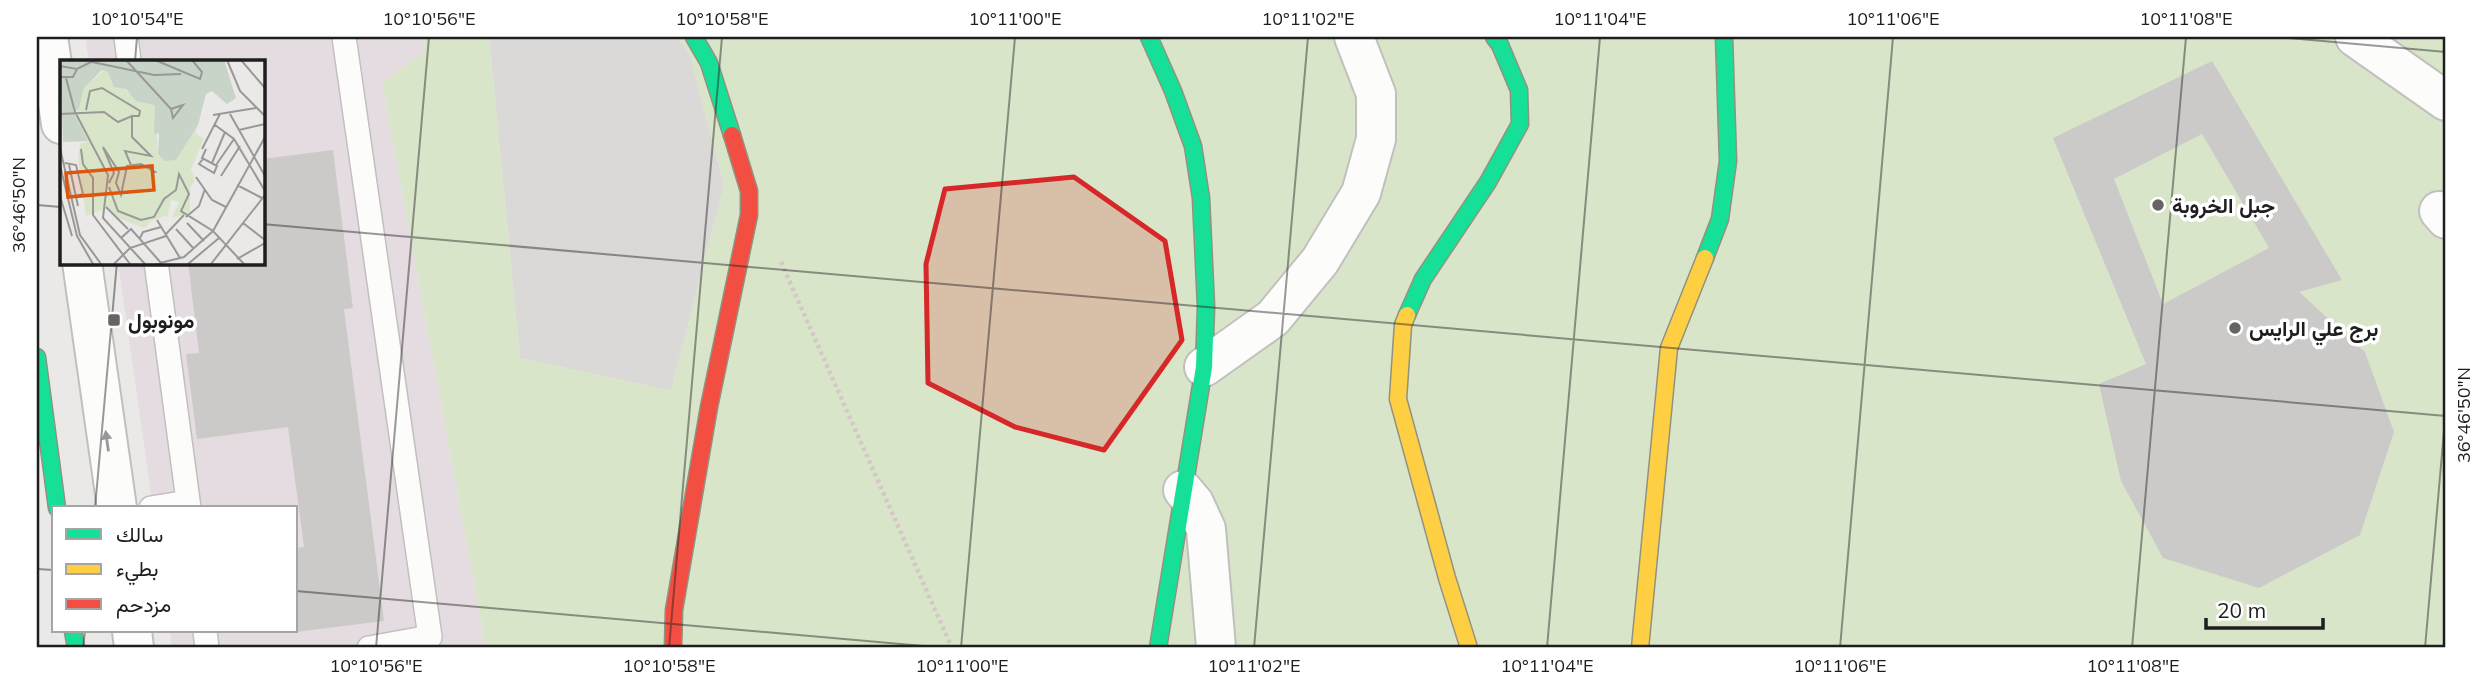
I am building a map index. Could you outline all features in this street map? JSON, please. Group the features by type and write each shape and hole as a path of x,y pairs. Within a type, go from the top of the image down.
{"street":[{"path":"48,37 60,117"},
{"path":"673,648 674,610 705,429 749,215 749,191 722,100 709,63 694,37"},
{"path":"1149,37 1193,146 1201,198 1206,307 1203,367 1158,648"},
{"path":"1203,367 1273,318 1320,261 1361,192 1376,139 1376,94 1354,37"},
{"path":"1469,648 1398,399 1403,325 1423,279 1488,182 1520,124 1519,90 1494,37"},
{"path":"1640,648 1670,348 1720,219 1728,161 1724,37"},
{"path":"2355,37 2446,101"},
{"path":"82,264 117,506"},
{"path":"37,357 57,506"},
{"path":"1183,490 1194,503 1206,530 1216,648"}],"lane":[{"path":"126,37 129,60"},
{"path":"344,37 429,637 369,648"},
{"path":"156,264 188,505"}],"path":[{"path":"778,254 952,648"}],"highlighted area":[{"path":"1074,177 1165,241 1182,340 1104,450 1015,427 928,383 926,264 945,189"}],"shaded area":[{"path":"85,37 424,37 425,51 382,83 486,648 172,648 170,632 298,632 298,506 153,506 118,264 264,264 264,60 89,60"},
{"path":"489,37 677,37 690,55 724,185 671,391 520,358"}],"green space":[{"path":"424,37 489,37 520,358 671,391 724,185 690,55 677,37 2446,37 2446,648 486,648 382,83 425,51"}],"building":[{"name":"برج علي الرايس","path":"2212,61 2342,280 2299,292 2365,352 2394,432 2360,535 2259,588 2163,558 2121,481 2099,384 2146,364 2053,138","holes":["2202,134 2269,248 2163,304 2114,179"]},
{"path":"333,150 353,308 344,309 384,621 298,632 298,548 304,547 288,427 197,439 186,354 199,353 188,264 264,264 264,159"}],"traffic: fast":[{"path":"694,37 709,63 732,135"},
{"path":"1149,37 1193,146 1201,198 1206,307 1204,367 1158,648"},
{"path":"1407,315 1423,279 1488,182 1520,124 1519,90 1494,37"},
{"path":"1705,258 1720,219 1728,161 1724,37"},
{"path":"37,357 57,506"},
{"path":"73,632 76,648"}],"traffic: slow":[{"path":"1640,648 1669,348 1705,258"},
{"path":"1407,315 1403,325 1398,399 1469,648"}],"traffic: jam":[{"path":"673,648 674,610 709,407 749,215 749,191 732,135"}],"place":[{"name":"جبل الخروبة","path":"2158,205"},
{"name":"مونوبول","path":"114,320"},
{"name":"برج علي الرايس","path":"2235,328"}]}
